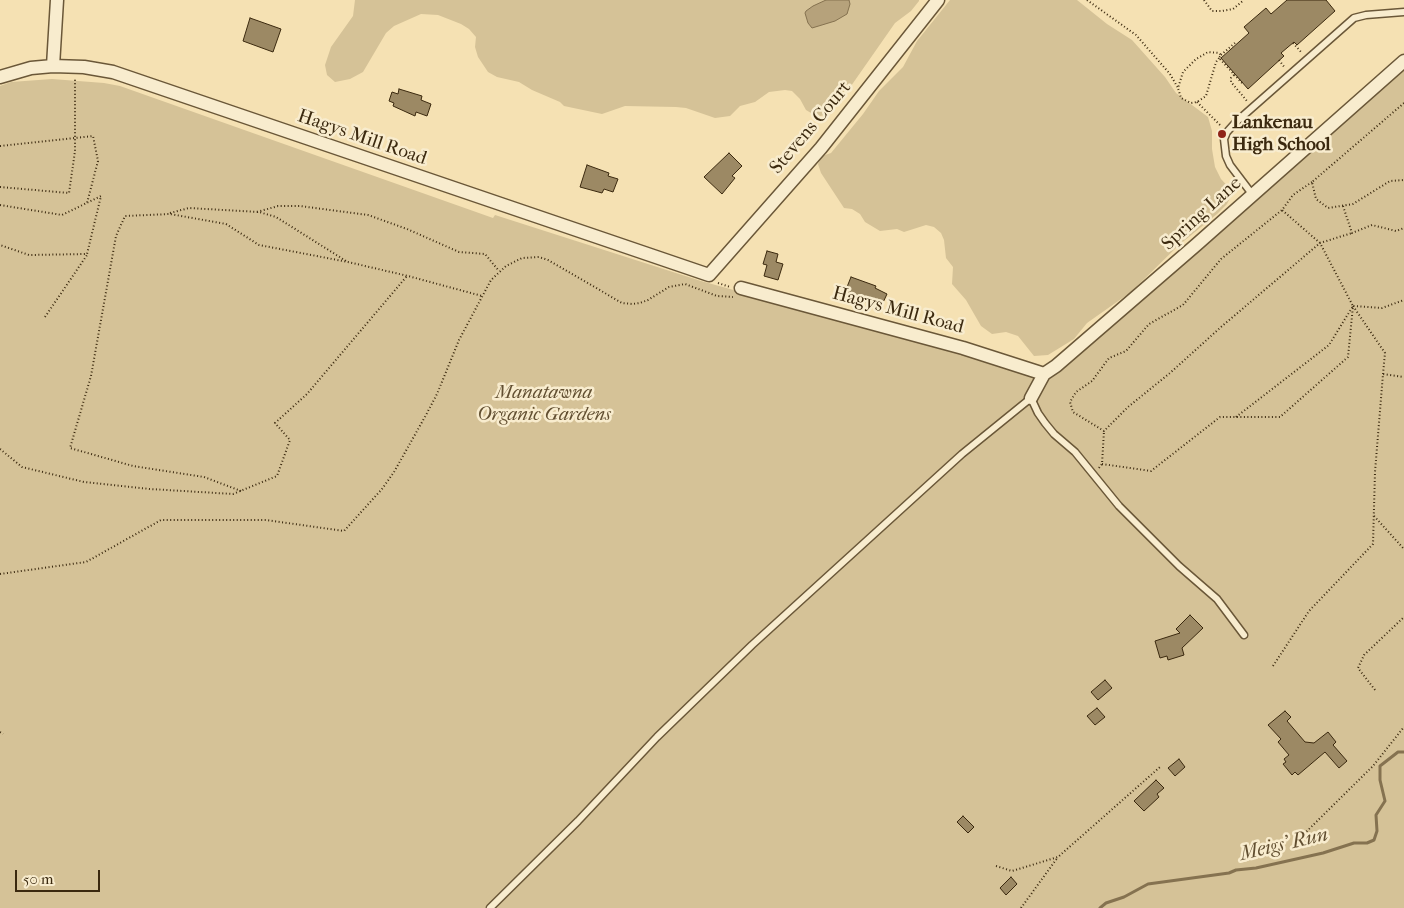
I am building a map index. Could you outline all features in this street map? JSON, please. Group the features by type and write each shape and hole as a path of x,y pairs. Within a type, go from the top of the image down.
{"street":[{"path":"54,66 56,0"},
{"name":"Stevens Court","path":"709,275 821,148 938,0"},
{"name":"Spring Lane","path":"1031,398 1044,374 1056,366 1404,61"},
{"name":"Hagys Mill Road","path":"0,76 31,68 54,66 75,66 113,72 709,275"},
{"name":"Hagys Mill Road","path":"745,289 963,348 1044,374"}],"lane":[{"path":"1252,194 1230,165 1226,156 1224,140 1227,132 1354,18 1366,15 1404,12"},
{"path":"490,908 572,827 670,724 752,644 962,454 1031,398 1045,423 1075,452 1133,522 1217,599 1244,635"}],"path":[{"path":"1087,0 1136,35 1170,74 1181,98 1191,103 1197,102 1206,96 1216,62 1236,42"},
{"path":"1204,0 1212,11 1233,9 1244,0"},
{"path":"1293,43 1302,53"},
{"path":"1178,88 1183,72 1196,59 1208,52 1216,52 1242,83"},
{"path":"1279,60 1285,68"},
{"path":"0,187 69,193 75,151 75,66"},
{"path":"1234,75 1231,78 1231,82 1247,101"},
{"path":"1197,102 1227,132"},
{"path":"1104,431 1073,412 1070,402 1076,392 1092,381 1109,358 1126,351 1148,324 1183,305 1221,259 1282,210 1292,195 1312,182 1404,103"},
{"path":"0,146 93,136 98,161 87,203"},
{"path":"1312,182 1316,199 1328,208 1353,204 1390,181 1404,180"},
{"path":"0,205 62,216 101,196 87,254 45,317"},
{"path":"256,212 278,206 300,206 368,215 407,229 459,252 485,254 499,271"},
{"path":"1343,206 1352,233"},
{"path":"170,214 189,208 256,212 276,217 348,262"},
{"path":"1273,666 1308,611 1373,544 1375,472 1385,353 1353,306 1320,244 1282,210"},
{"path":"241,490 204,477 133,466 70,448 92,376 116,236 125,216 170,214 226,224 259,245 348,262 482,296"},
{"path":"1094,476 1102,464 1104,431 1128,407 1170,374 1221,327 1320,244 1372,225 1396,231 1404,228"},
{"path":"0,245 29,255 87,254"},
{"path":"0,574 86,562 161,520 266,520 344,530 382,489 394,472 437,394 459,340 491,280 499,271 522,258 539,257 560,266 622,303 632,304 648,300 669,287 685,284 717,296 730,298 739,296 745,289"},
{"path":"709,275 722,286 745,289"},
{"path":"0,449 22,467 84,482 150,489 233,494 277,476 290,440 275,423 307,394 408,276"},
{"path":"1353,306 1382,308 1404,300"},
{"path":"1102,464 1151,471 1220,417 1280,417 1348,357 1353,306"},
{"path":"1236,417 1329,345 1353,306"},
{"path":"1383,374 1404,376"},
{"path":"1374,516 1404,549"},
{"path":"1375,690 1358,668 1364,655 1404,617"},
{"path":"1304,834 1373,766 1404,727"},
{"path":"1021,908 1058,857 1160,766"},
{"path":"996,866 1012,871 1058,857"}],"green space":[{"path":"355,0 919,1 911,11 895,23 851,86 841,94 830,114 820,116 811,113 806,110 800,99 792,91 785,90 769,92 755,102 740,106 730,116 715,118 686,108 676,107 625,106 602,114 564,106 560,102 519,82 497,77 488,72 478,57 475,47 476,37 469,29 438,15 421,14 394,26 386,33 363,72 350,79 335,82 327,75 325,65 331,47 353,16"},
{"path":"950,0 1077,0 1107,24 1132,40 1165,77 1176,93 1208,117 1212,131 1215,167 1221,179 1233,192 1227,204 1217,214 1179,245 1131,292 1087,323 1074,339 1048,355 1034,356 1018,336 1006,332 992,334 981,326 966,300 952,284 953,267 946,258 944,240 941,233 934,227 926,225 904,232 897,229 880,231 865,222 860,214 852,209 844,208 821,173 818,164 822,156 831,153 879,91 903,67 917,41"},
{"name":"Manatawna Organic Gardens","path":"1404,69 1404,908 0,908 0,86 11,82 52,79 120,86 493,218 495,215 701,281 1023,370 1047,379"}],"shaded area":[{"path":"826,0 849,0 850,4 847,14 835,21 812,28 808,23 806,11"}],"building":[{"name":"Lankenau High School","path":"1287,0 1326,0 1335,11 1297,45 1294,42 1281,53 1284,56 1248,89 1221,58 1249,33 1244,27 1266,8 1271,14"},
{"path":"250,18 281,29 273,52 243,41"},
{"path":"399,89 422,96 421,100 431,104 427,116 416,112 415,116 393,106 394,103 389,101 392,92 398,94"},
{"path":"729,153 742,166 732,176 735,178 722,194 704,177"},
{"path":"587,165 609,173 608,176 618,179 613,192 604,189 602,193 580,187"},
{"path":"767,251 778,254 776,262 783,264 778,280 764,276 767,265 763,264"},
{"path":"851,277 876,286 875,288 887,294 880,309 862,300 861,303 843,297"},
{"path":"1190,615 1203,628 1182,648 1184,655 1168,660 1167,656 1160,658 1155,641 1180,633 1176,629"},
{"path":"1105,680 1112,688 1098,700 1091,692"},
{"path":"1097,708 1105,717 1095,725 1087,716"},
{"path":"1285,711 1291,717 1287,721 1305,742 1314,743 1328,732 1336,742 1333,745 1347,761 1339,768 1325,752 1298,775 1295,772 1292,775 1283,764 1286,762 1284,759 1289,755 1278,742 1281,739 1268,725"},
{"path":"1179,759 1185,767 1175,776 1168,768"},
{"path":"1156,780 1164,788 1157,794 1159,797 1144,811 1134,801"},
{"path":"963,816 974,827 968,833 957,822"},
{"path":"1011,877 1017,884 1006,895 1000,888"}],"waterway":[{"name":"Meigs' Run","path":"1100,908 1106,903 1124,897 1148,884 1256,868 1323,853 1354,843 1367,843 1374,840 1377,831 1376,815 1385,801 1380,780 1380,766 1398,752 1404,752"}],"place":[{"name":"Lankenau High School","path":"1222,134"}]}
